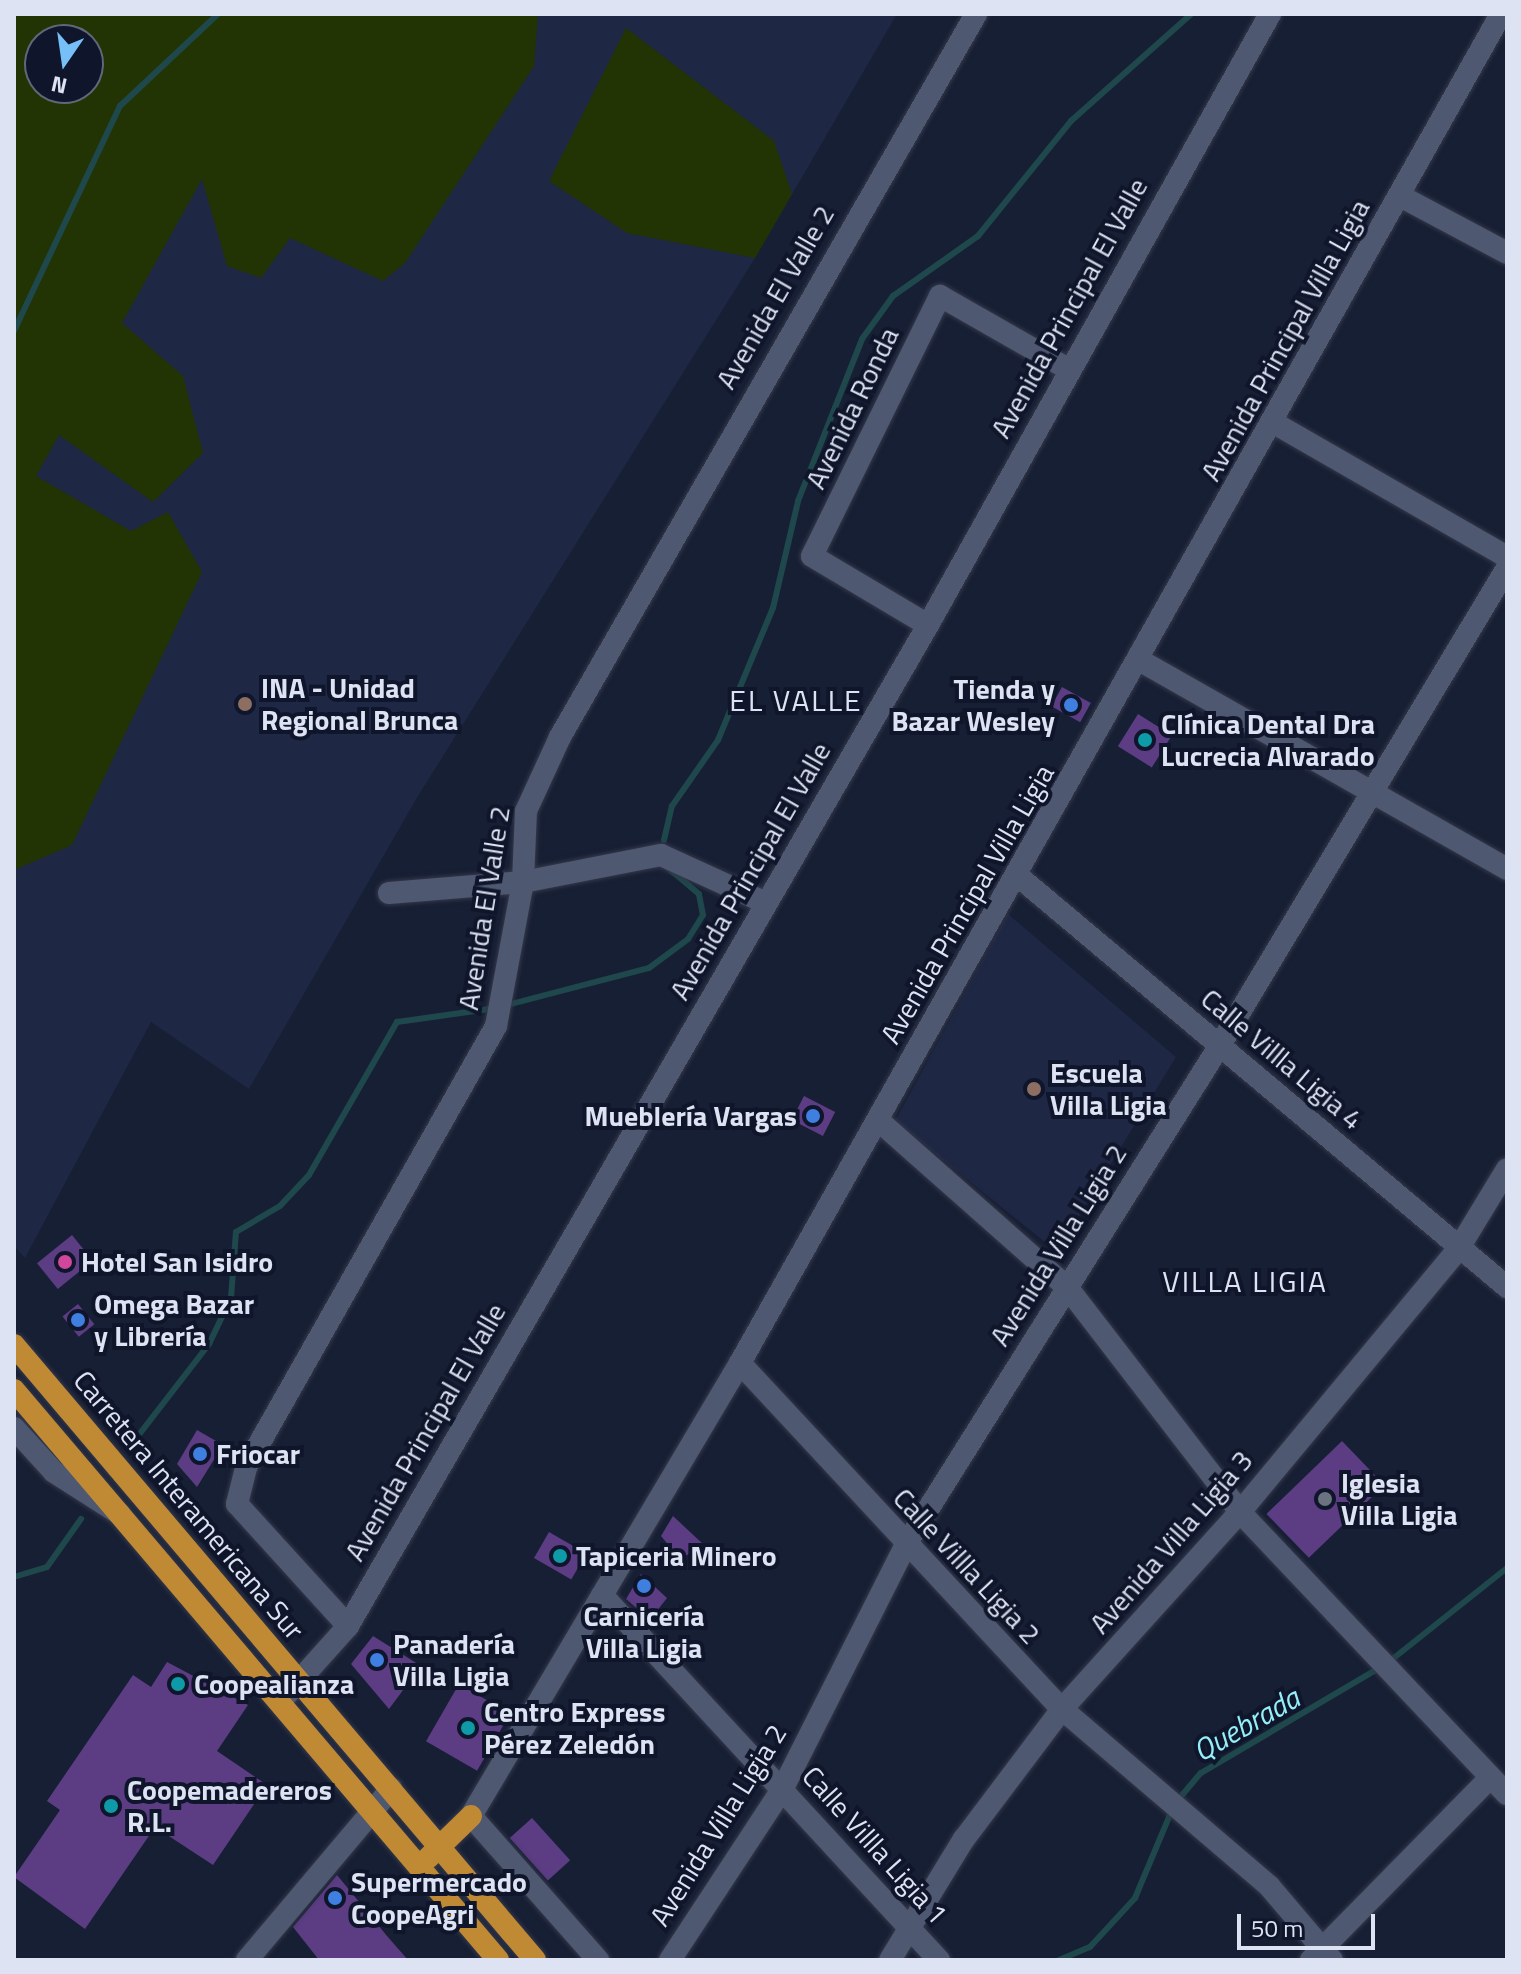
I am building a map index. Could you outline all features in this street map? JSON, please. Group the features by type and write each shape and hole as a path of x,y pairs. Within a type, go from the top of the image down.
{"highway":[{"name":"Carretera Interamericana Sur","path":"14,1345 535,1960"},
{"name":"Carretera Interamericana Sur","path":"14,1390 372,1807 419,1868 498,1960"},
{"path":"419,1868 471,1816"}],"street":[{"name":"Avenida El Valle 2","path":"348,1626 250,1523 237,1490 498,1020 523,882 526,811 560,737 976,14"},
{"name":"Avenida Principal El Valle","path":"281,1701 348,1626 928,625 1068,369 1270,14"},
{"name":"Avenida Principal Villa Ligia","path":"471,1816 740,1363 1141,661 1501,14"},
{"path":"1400,196 1507,253"},
{"name":"Avenida Ronda","path":"928,625 812,556 940,296 1068,369"},
{"path":"1274,423 1507,557"},
{"name":"Avenida Villa Ligia 2","path":"670,1960 783,1788 905,1546 1220,1045 1507,568"},
{"path":"1141,661 1507,869"},
{"path":"389,893 523,882 661,855 766,903"},
{"name":"Calle Villla Ligia 4","path":"1018,876 1507,1287"},
{"path":"878,1120 1067,1287 1240,1512 1380,1653 1507,1794"},
{"name":"Avenida Villa Ligia 3","path":"890,1960 964,1839 1062,1709 1240,1512 1459,1248 1507,1169"},
{"name":"Calle Villla Ligia 2","path":"740,1363 905,1546 1062,1709 1269,1886 1322,1956"},
{"path":"14,1428 54,1472 120,1514"},
{"name":"Calle Villla Ligia 1","path":"602,1595 939,1960"},
{"path":"1322,1956 1490,1778"},
{"path":"247,1960 372,1807 391,1789"},
{"path":"471,1816 598,1960"}],"shaded area":[{"name":"INA - Unidad Regional Brunca","path":"14,14 897,14 755,258 418,796 249,1089 151,1022 25,1258 14,1246"},
{"name":"Escuela Villa Ligia","path":"1008,914 1176,1057 1057,1252 895,1121"}],"green space":[{"path":"14,14 538,14 534,66 405,263 383,281 290,238 261,278 227,266 202,179 122,323 183,376 203,453 153,502 59,435 36,476 131,531 168,512 202,572 72,845 14,870"},
{"path":"626,28 774,141 792,194 755,258 627,233 549,181"}],"building":[{"name":"Tienda y Bazar Wesley","path":"1062,687 1091,703 1080,722 1051,706"},
{"name":"Clínica Dental Dra Lucrecia Alvarado","path":"1138,714 1172,735 1152,767 1118,746"},
{"name":"Mueblería Vargas","path":"804,1096 835,1112 823,1136 792,1120"},
{"name":"Hotel San Isidro","path":"72,1235 93,1261 58,1289 37,1263"},
{"name":"Omega Bazar y Librería","path":"78,1304 94,1324 79,1337 62,1317"},
{"name":"Friocar","path":"197,1430 223,1445 197,1487 177,1464"},
{"name":"Iglesia Villa Ligia","path":"1342,1441 1384,1485 1309,1558 1266,1514"},
{"path":"673,1516 704,1545 680,1559 661,1536"},
{"name":"Tapiceria Minero","path":"549,1532 586,1554 571,1579 534,1558"},
{"name":"Carnicería Villa Ligia","path":"641,1574 667,1598 650,1620 626,1599"},
{"path":"373,1636 421,1666 389,1709 351,1664"},
{"name":"Coopemadereros R.L.","path":"167,1662 248,1705 217,1751 267,1785 213,1865 155,1827 85,1929 14,1877 60,1810 47,1801 133,1675 151,1687"},
{"name":"Centro Express Pérez Zeledón","path":"459,1684 510,1714 477,1771 426,1741"},
{"path":"532,1818 570,1860 548,1880 510,1838"},
{"name":"Supermercado CoopeAgri","path":"337,1875 408,1960 319,1960 293,1927"}],"waterway":[{"name":"Quebrada","path":"14,331 120,106 218,14"},
{"path":"664,840 672,806 718,740 773,608 798,501 862,339 893,296 978,236 1071,121 1191,14"},
{"path":"507,1005 649,968 688,939 703,915 699,894 667,867"},
{"path":"131,1445 209,1344 231,1298 236,1232 280,1206 309,1175 397,1022 496,1008"},
{"path":"14,1577 47,1567 81,1519"},
{"path":"1390,1661 1507,1568"},
{"name":"Quebrada","path":"1178,1800 1201,1773 1381,1667"},
{"name":"Quebrada","path":"1059,1960 1090,1947 1135,1898 1172,1810"}],"place":[{"name":"INA - Unidad Regional Brunca","path":"245,704"},
{"name":"Tienda y Bazar Wesley","path":"1071,705"},
{"name":"Clínica Dental Dra Lucrecia Alvarado","path":"1145,740"},
{"name":"Escuela Villa Ligia","path":"1034,1089"},
{"name":"Mueblería Vargas","path":"813,1116"},
{"name":"Hotel San Isidro","path":"65,1262"},
{"name":"Omega Bazar y Librería","path":"78,1320"},
{"name":"Friocar","path":"200,1454"},
{"name":"Iglesia Villa Ligia","path":"1325,1499"},
{"name":"Tapiceria Minero","path":"560,1556"},
{"name":"Carnicería Villa Ligia","path":"644,1586"},
{"name":"Panadería Villa Ligia","path":"377,1660"},
{"name":"Coopealianza","path":"178,1684"},
{"name":"Centro Express Pérez Zeledón","path":"468,1728"},
{"name":"Coopemadereros R.L.","path":"111,1806"},
{"name":"Supermercado CoopeAgri","path":"335,1898"}],"district":[{"name":"EL VALLE","path":"796,700"},
{"name":"VILLA LIGIA","path":"1245,1281"}]}
